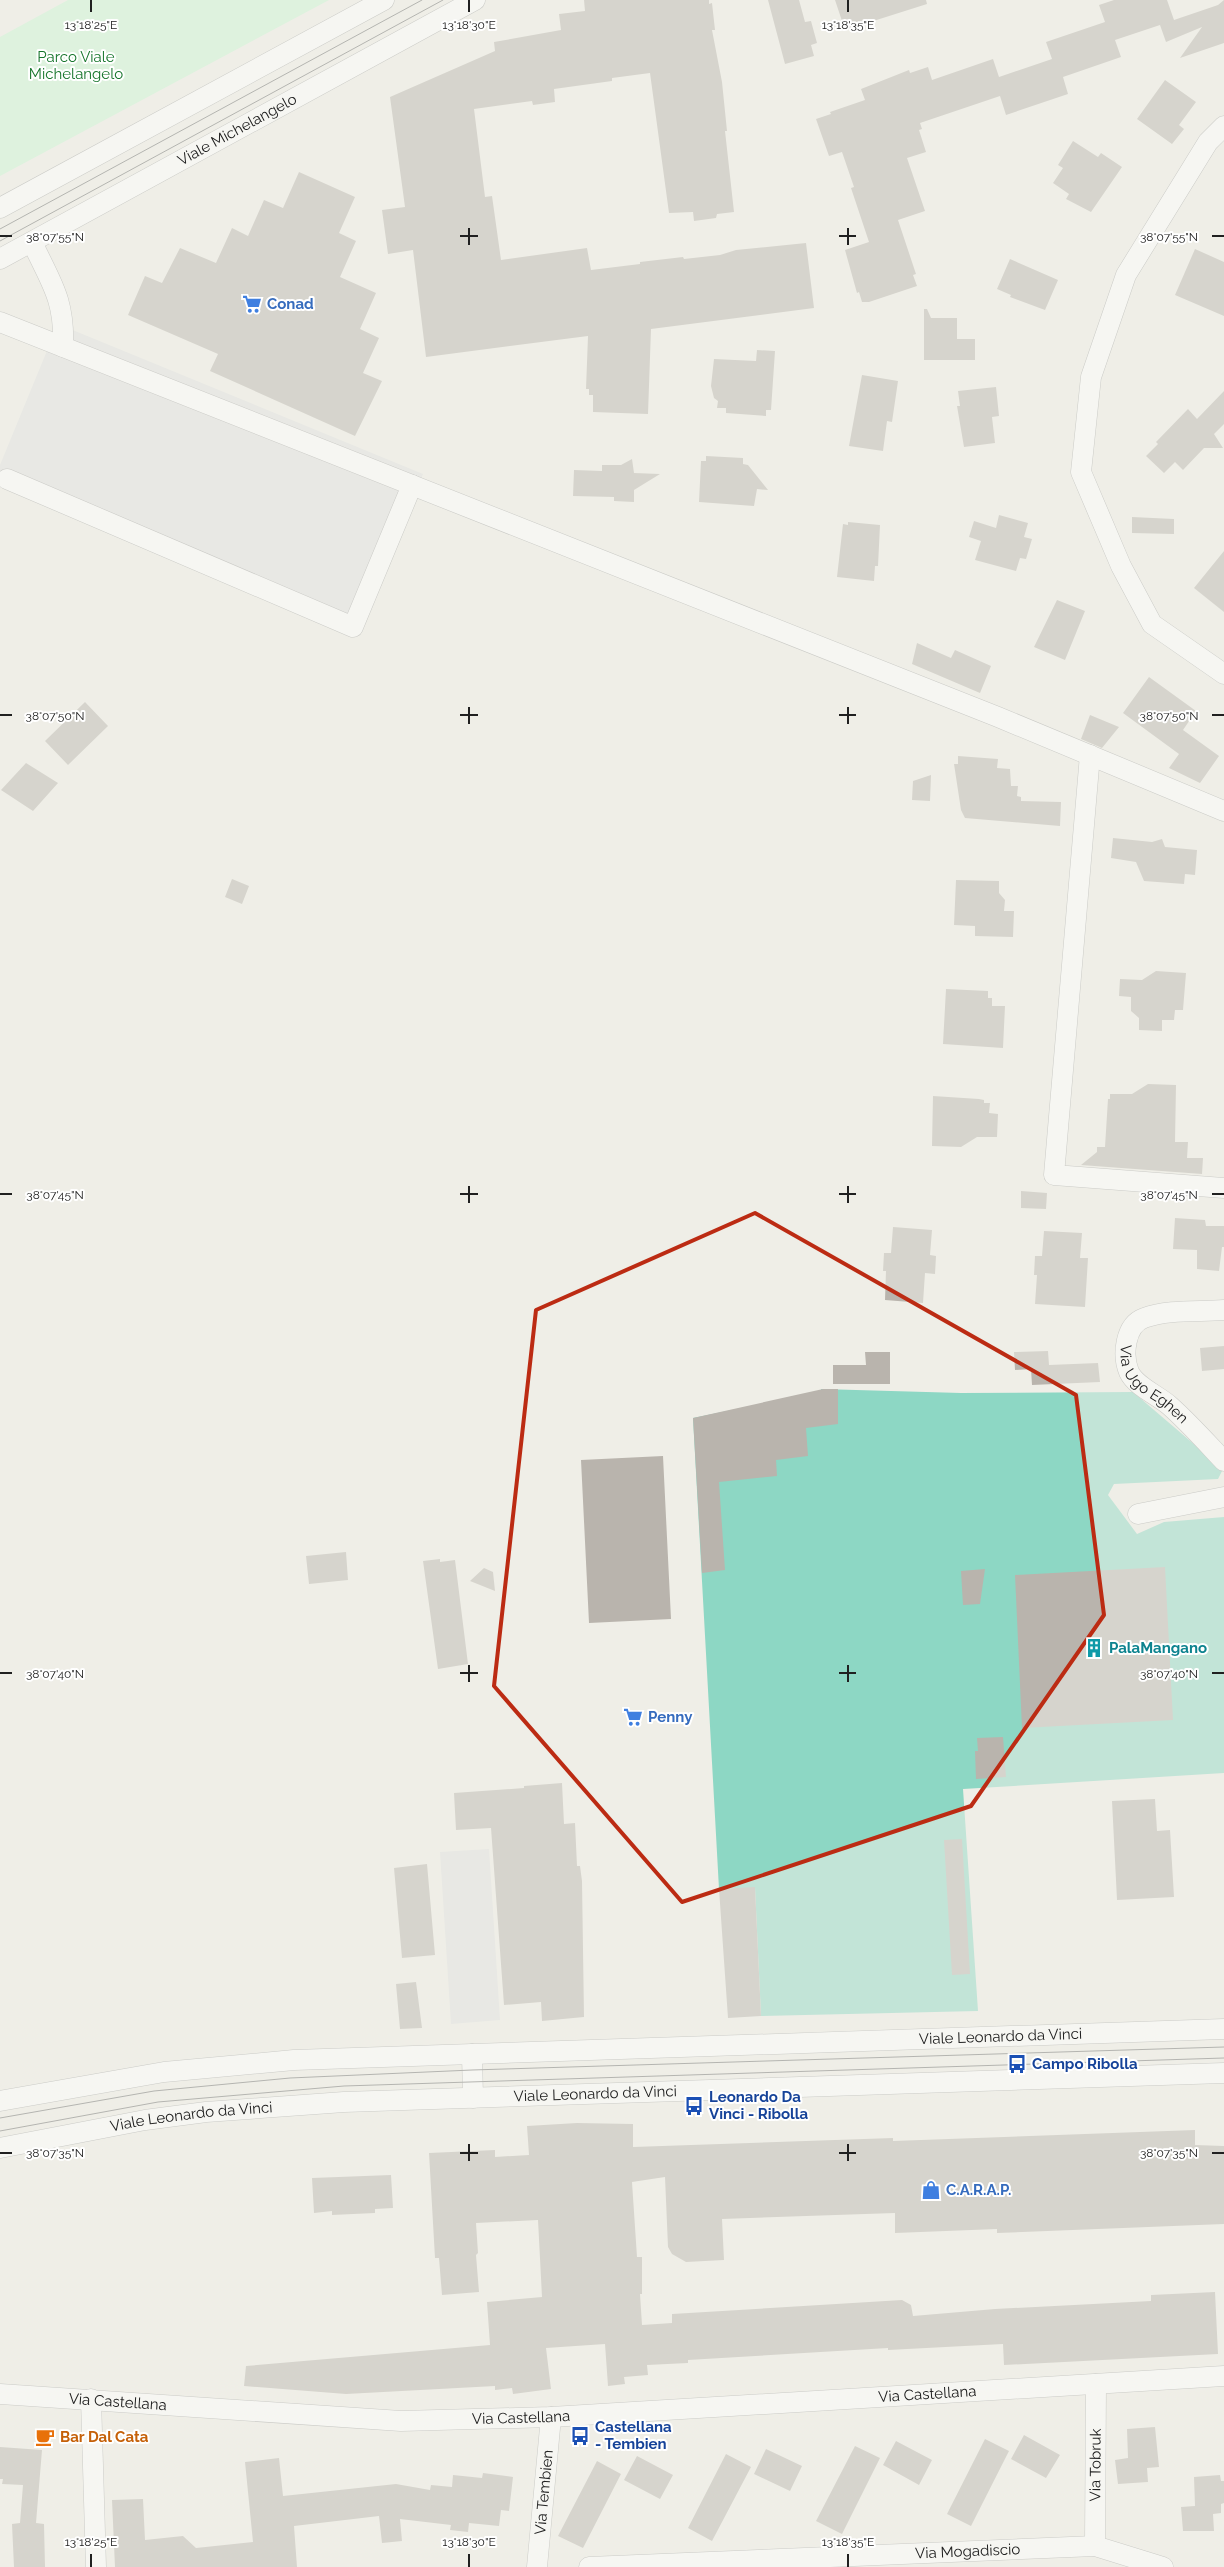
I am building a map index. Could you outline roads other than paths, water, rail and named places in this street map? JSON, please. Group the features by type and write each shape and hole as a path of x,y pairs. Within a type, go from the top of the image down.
{"street":[{"path":"0,208 384,0"},
{"name":"Viale Michelangelo","path":"0,259 474,0"},
{"path":"1224,126 1208,142 1126,275 1091,377 1081,472 1121,566 1152,624 1224,674"},
{"path":"32,242 60,299 64,320 63,347"},
{"path":"0,322 1090,755 1224,811"},
{"path":"7,479 353,627 412,485"},
{"path":"1090,755 1054,1175 1224,1188"},
{"name":"Via Ugo Eghen","path":"1224,1310 1163,1314 1143,1318 1131,1328 1125,1350 1130,1372 1145,1388 1169,1405 1224,1460"},
{"path":"1138,1514 1224,1497"},
{"name":"Viale Leonardo da Vinci","path":"0,2101 93,2083 216,2066 472,2054 1224,2029"},
{"path":"472,2054 473,2098"},
{"name":"Viale Leonardo da Vinci","path":"0,2148 145,2120 206,2112 344,2102 1224,2074"},
{"name":"Via Castellana","path":"0,2394 401,2420 551,2417 1224,2376"},
{"name":"Via Tobruk","path":"1095,2546 1096,2384"},
{"path":"91,2399 96,2567"},
{"name":"Via Tembien","path":"537,2567 551,2417"},
{"name":"Via Mogadiscio","path":"589,2567 1095,2546 1163,2567"}],"tram line":[{"path":"0,229 422,0"},
{"path":"0,241 443,0"},
{"path":"0,2118 154,2091 290,2078 472,2070 1224,2047"},
{"path":"0,2131 158,2102 344,2086 1224,2058"}],"place":[{"name":"Conad","path":"252,304"},
{"name":"PalaMangano","path":"1094,1648"},
{"name":"Penny","path":"633,1717"},
{"name":"Campo Ribolla","path":"1017,2064"},
{"name":"Leonardo Da Vinci - Ribolla","path":"694,2106"},
{"name":"C.A.R.A.P.","path":"931,2190"},
{"name":"Castellana - Tembien","path":"580,2436"},
{"name":"Bar Dal Cata","path":"45,2437"}],"park label":[{"name":"Parco Viale Michelangelo","path":"76,66"}]}
